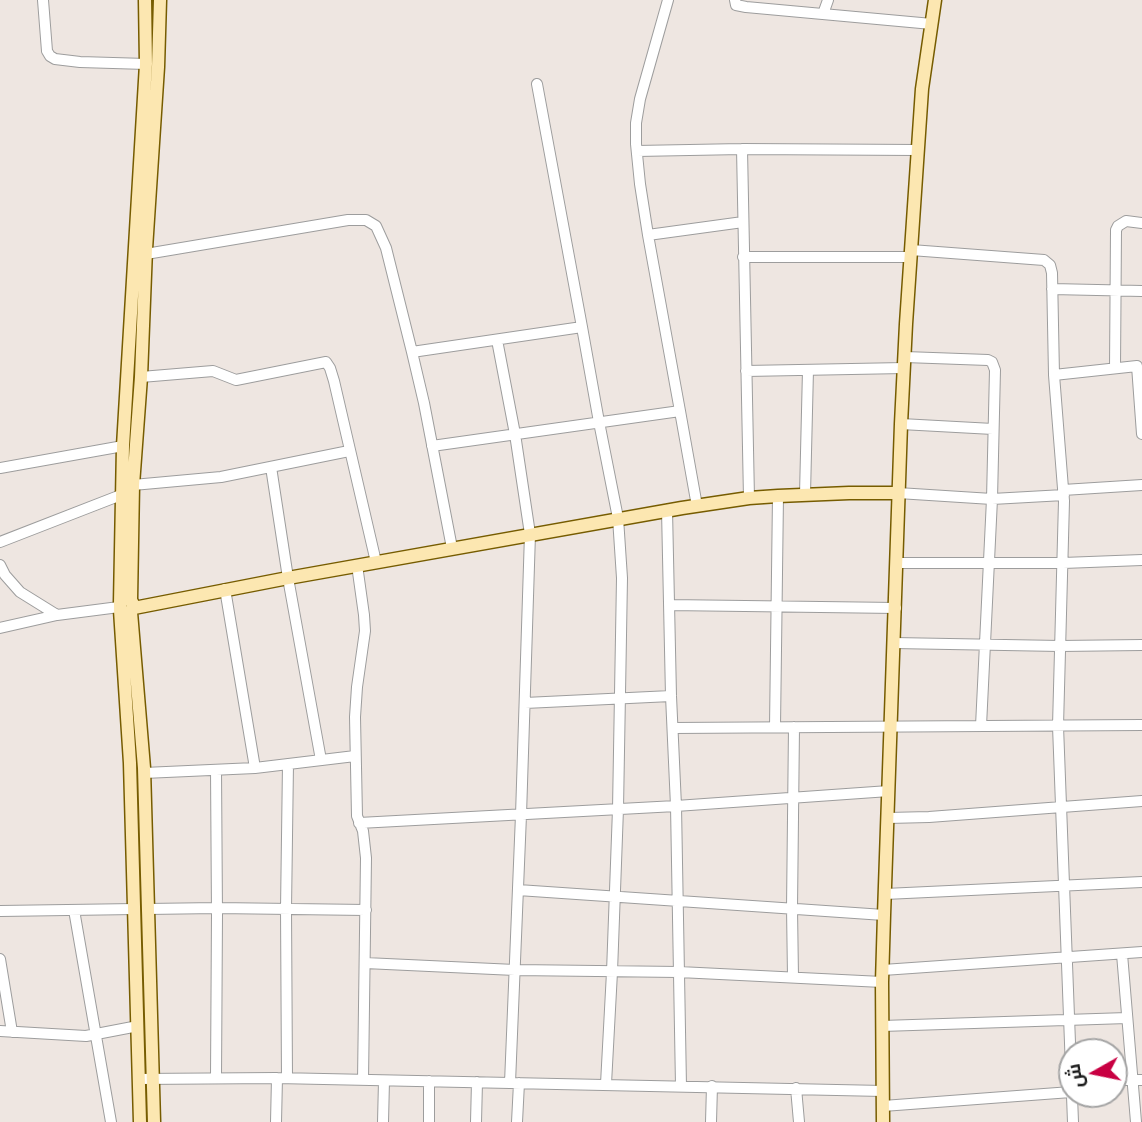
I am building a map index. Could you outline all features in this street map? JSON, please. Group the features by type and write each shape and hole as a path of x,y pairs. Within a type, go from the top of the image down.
{"main road":[{"path":"145,0 146,64 121,495 130,763 155,1122"},
{"path":"141,1122 138,1026 144,774 126,607 141,377 160,0"},
{"path":"883,1122 882,976 901,424 922,89 935,0"},
{"path":"126,607 667,510 749,498 805,494 898,493"}],"street":[{"path":"43,0 46,45 50,56 80,62 146,64"},
{"path":"668,0 640,99 636,123 637,150 648,235 697,506"},
{"path":"735,0 736,5 746,7 932,23"},
{"path":"823,14 828,0"},
{"path":"537,83 618,518 622,596 618,809 606,1084"},
{"path":"742,149 749,498"},
{"path":"637,150 918,150"},
{"path":"146,254 348,220 366,220 376,226 394,278 412,352 452,548"},
{"path":"1115,368 1116,230 1126,221 1142,223"},
{"path":"648,235 743,222"},
{"path":"743,257 911,253 1044,260 1051,268 1054,374 1064,492 1058,726 1069,1038"},
{"path":"1052,289 1142,291"},
{"path":"412,352 582,327"},
{"path":"497,340 530,534 515,970 517,1122"},
{"path":"141,377 215,371 236,380 326,362 334,381 376,562"},
{"path":"746,371 808,370 904,363 992,362 995,375 992,499 981,726"},
{"path":"1054,374 1140,365 1142,434"},
{"path":"805,494 808,370"},
{"path":"432,446 680,411"},
{"path":"901,424 993,429"},
{"path":"0,468 122,446"},
{"path":"133,485 211,478 349,452"},
{"path":"271,467 321,760"},
{"path":"898,493 992,499 1142,485"},
{"path":"0,542 121,495"},
{"path":"775,727 778,496"},
{"path":"667,510 681,1086"},
{"path":"897,563 1063,564 1142,559"},
{"path":"0,565 20,592 57,615"},
{"path":"357,565 365,631 355,705 356,807 363,831 366,858 363,1080"},
{"path":"225,589 255,768"},
{"path":"669,605 895,608"},
{"path":"0,628 57,615 126,607"},
{"path":"894,643 1142,645"},
{"path":"525,703 671,696"},
{"path":"673,728 1142,725"},
{"path":"793,977 794,727"},
{"path":"144,774 255,768 355,756"},
{"path":"276,1122 282,1078 288,764"},
{"path":"216,770 216,1077"},
{"path":"359,823 676,806 889,791"},
{"path":"888,817 929,817 1142,801"},
{"path":"885,894 1142,882"},
{"path":"518,890 884,915"},
{"path":"0,911 217,908 366,910"},
{"path":"74,910 111,1122"},
{"path":"365,963 793,977 882,976 1142,952"},
{"path":"1122,954 1137,1080 1136,1122"},
{"path":"0,959 12,1032"},
{"path":"882,1026 1128,1017"},
{"path":"0,1031 72,1036 96,1035 138,1026"},
{"path":"139,1079 282,1078 883,1091"},
{"path":"383,1122 384,1081"},
{"path":"429,1081 429,1122"},
{"path":"476,1122 477,1082"},
{"path":"711,1122 712,1086"},
{"path":"883,1106 1058,1087"},
{"path":"796,1088 799,1122"}]}
